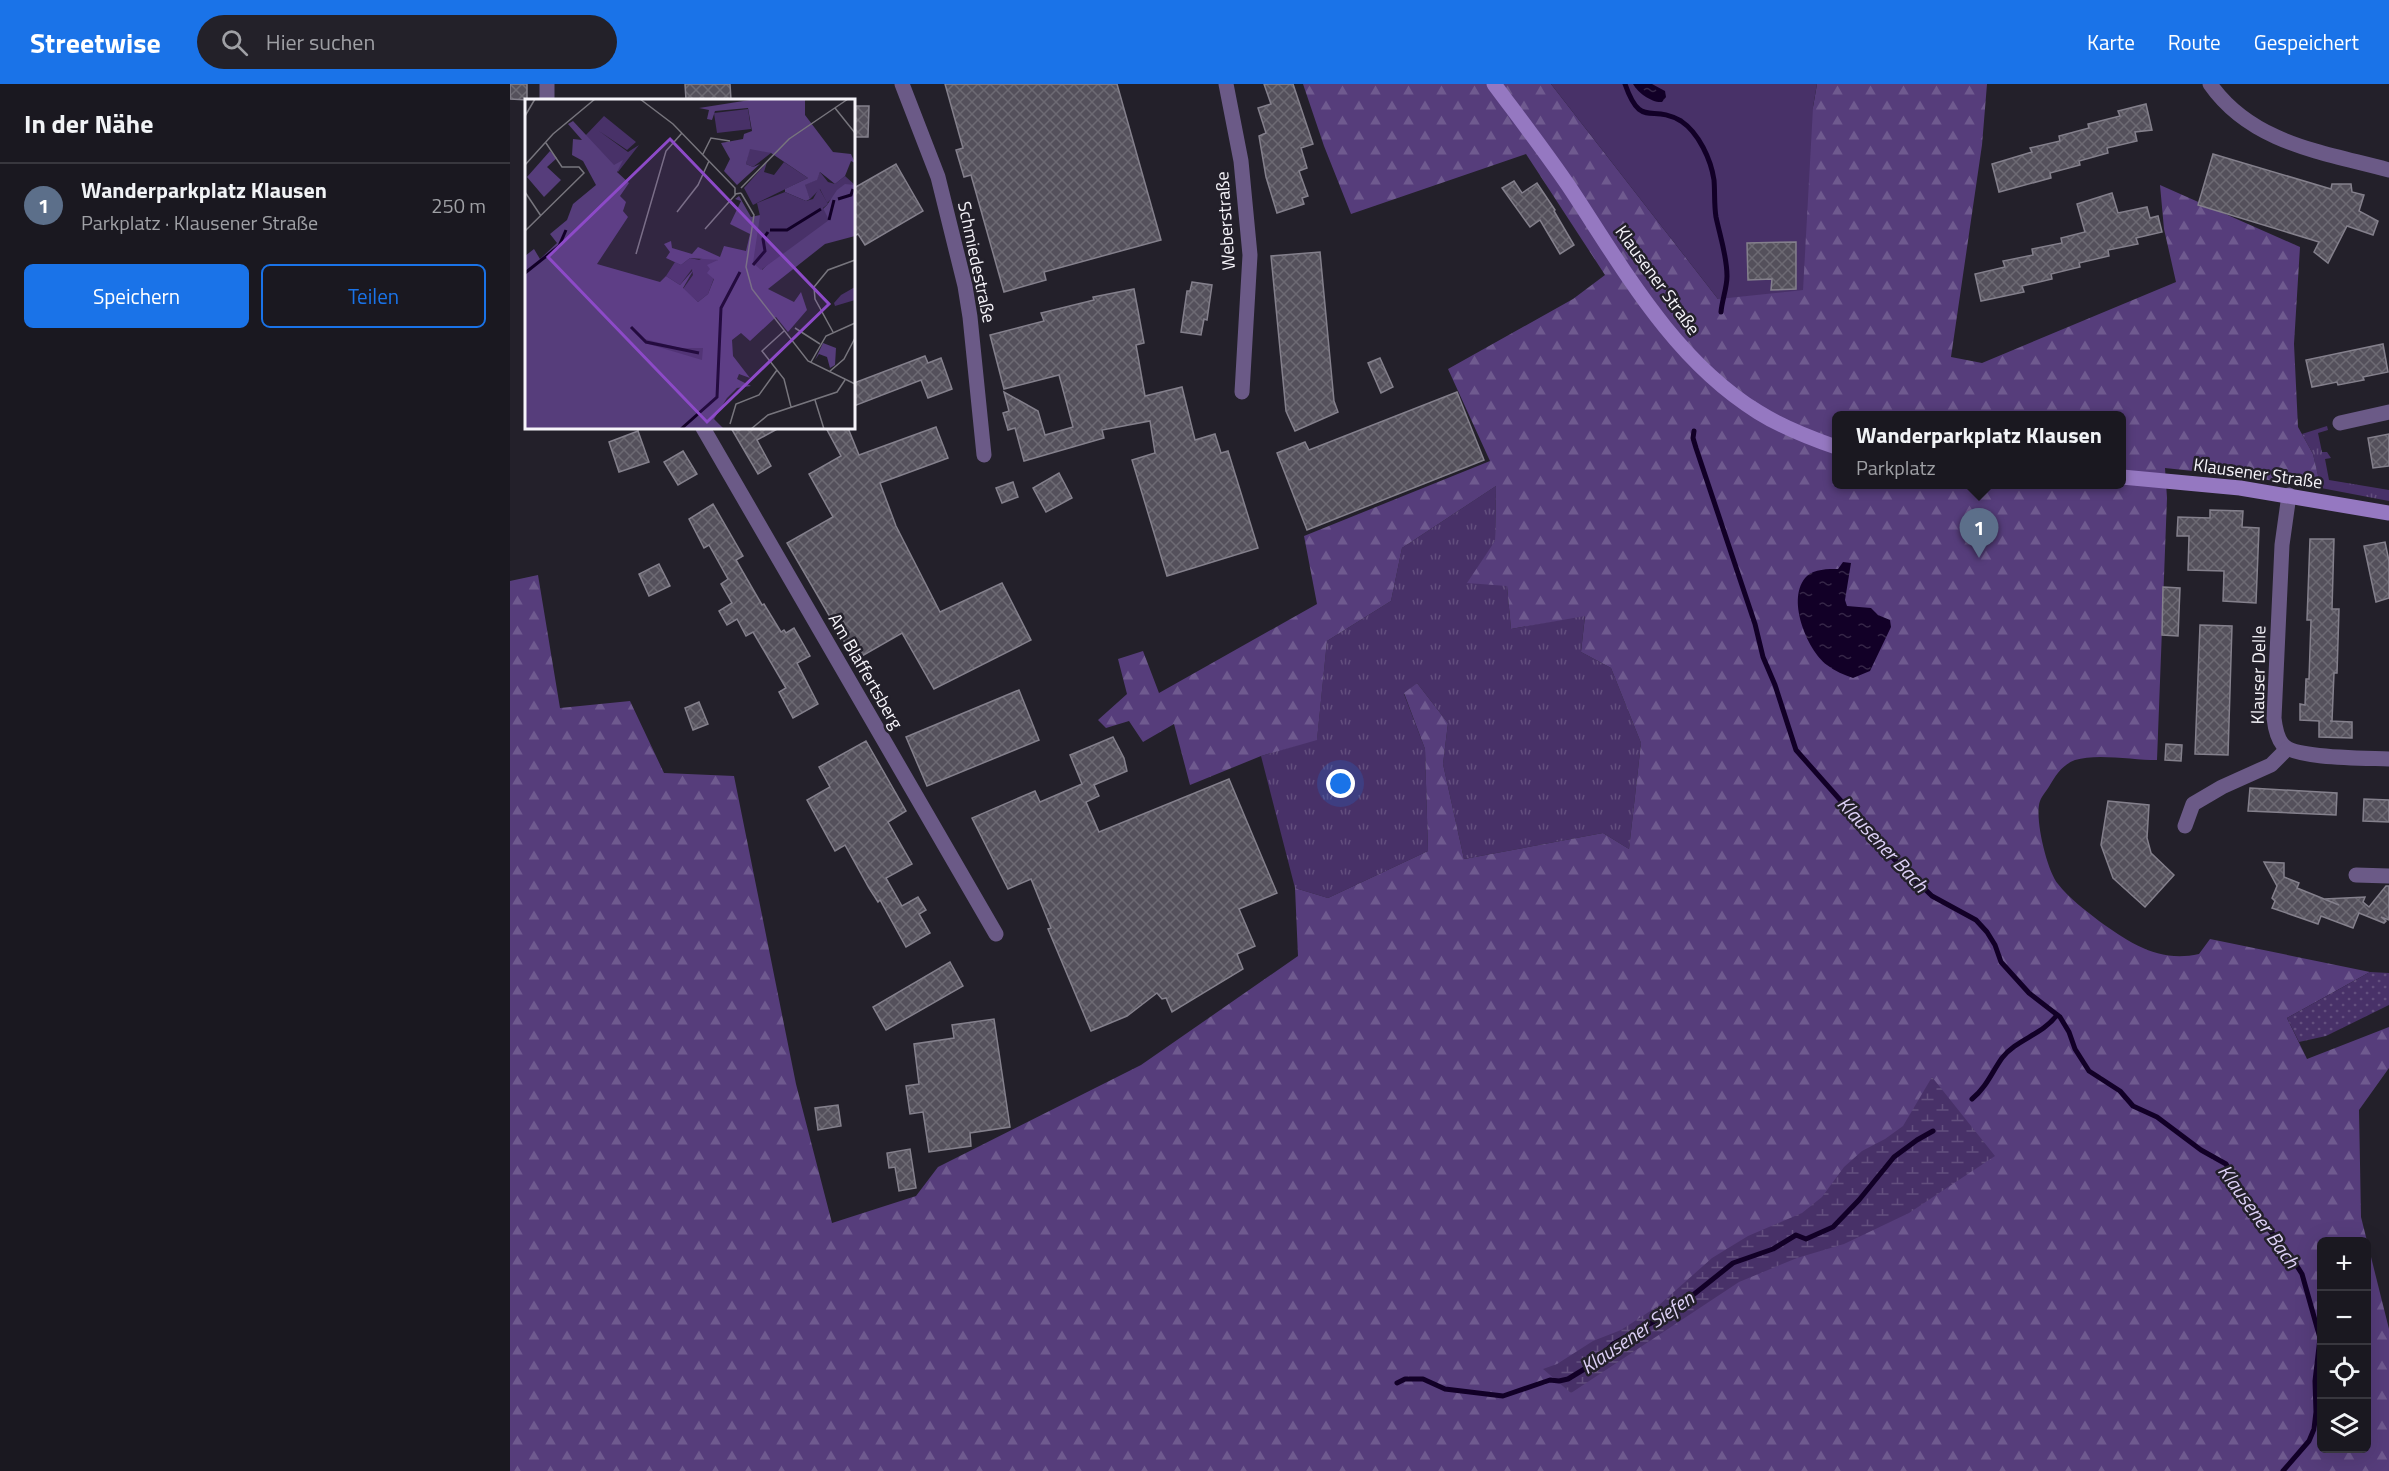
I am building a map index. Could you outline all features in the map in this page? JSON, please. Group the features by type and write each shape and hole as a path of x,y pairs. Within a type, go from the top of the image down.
{"main road":[{"name":"Klausener Straße","path":"1494,84 1570,188 1632,284 1667,330 1699,365 1757,412 1832,446"},
{"name":"Klausener Straße","path":"2126,477 2231,487 2389,513"}],"street":[{"path":"547,84 548,99"},
{"name":"Schmiedestraße","path":"902,84 938,177 965,286 984,455"},
{"name":"Weberstraße","path":"1226,84 1241,160 1250,255 1242,393"},
{"path":"2210,84 2234,112 2254,128 2275,138 2389,171"},
{"path":"2340,423 2389,412"},
{"name":"Am Blaffertsberg","path":"704,429 996,934"},
{"name":"Klauser Delle","path":"2287,749 2281,743 2274,718 2282,545 2289,495"},
{"path":"2185,826 2193,804 2222,787 2271,765 2287,749 2303,754 2389,759"},
{"path":"2356,875 2389,876"}],"green space":[{"path":"1303,84 1551,84 1718,299 1813,107 1817,84 1987,84 1982,145 1951,357 1982,363 2176,282 2164,229 2160,185 2300,247 2294,344 2298,427 2313,454 2321,488 2165,468 2167,498 2157,760 2093,757 2070,762 2057,774 2042,797 2039,819 2046,856 2058,884 2099,921 2122,937 2146,949 2171,956 2199,954 2210,939 2370,972 2287,1018 2307,1059 2389,1027 2389,1068 2359,1110 2361,1217 2366,1237 2317,1237 2317,1453 2371,1453 2371,1257 2389,1329 2389,1471 510,1471 510,581 538,575 560,708 630,701 664,773 734,776 796,1084 832,1223 916,1196 938,1167 1141,1065 1298,956 1295,888 1328,898 1428,851 1425,749 1404,693 1417,683 1448,723 1443,764 1464,859 1603,833 1629,849 1641,743 1611,668 1581,652 1585,616 1511,629 1507,586 1467,583 1495,541 1496,486 1402,548 1391,601 1327,641 1317,740 1261,756 1190,785 1174,724 1143,742 1129,721 1106,728 1098,720 1127,694 1118,659 1143,651 1159,693 1317,604 1304,536 1490,461 1448,369 1573,299 1605,275 1526,154 1351,214"},
{"path":"1551,84 1817,84 1813,107 1803,290 1718,299"},
{"path":"2327,426 2328,430 2318,433 2322,452 2327,452 2331,458 2325,459 2329,480 2389,490 2389,501 2321,488 2313,454 2302,434"},
{"path":"1496,486 1495,541 1507,586 1511,629 1585,615 1581,652 1611,668 1641,743 1629,849 1603,833 1464,859 1443,764 1448,723 1417,683 1404,694 1425,749 1428,851 1328,898 1295,888 1261,756 1317,739 1327,641 1391,601 1402,548"},
{"path":"2370,972 2389,973 2389,1005 2326,1036 2299,1042 2287,1018"},
{"path":"1932,1077 1995,1156 1909,1213 1844,1244 1797,1258 1739,1282 1571,1393 1543,1369 1557,1364 1593,1341 1621,1330 1658,1306 1712,1258 1748,1236 1802,1213 1822,1197 1844,1167 1862,1151 1903,1126"}],"water":[{"path":"1633,84 1652,84 1665,91 1666,97 1662,102 1654,101 1642,94"},
{"path":"1843,562 1851,563 1845,600 1847,606 1871,608 1878,615 1890,620 1891,627 1870,671 1853,678 1833,669 1819,658 1806,636 1798,609 1801,585 1807,576 1817,571 1838,569"}],"building":[{"path":"510,84 527,84 527,99 510,99"},
{"path":"685,84 730,84 731,99 686,99"},
{"path":"945,84 1117,84 1161,240 1044,272 1046,280 1004,292 971,175 964,177 956,150 963,148"},
{"path":"1264,84 1293,84 1313,144 1301,148 1307,168 1299,171 1308,196 1302,198 1304,204 1277,213 1266,177 1259,136 1266,133 1258,108 1271,104"},
{"path":"2146,104 2152,130 2135,132 2137,141 2107,148 2108,153 2079,161 2080,165 2050,173 2051,178 1999,192 1992,164 2032,152 2030,148 2060,141 2059,136 2089,128 2088,124 2120,116 2118,111"},
{"path":"855,106 869,106 868,137 855,137"},
{"path":"2213,154 2331,189 2332,184 2351,184 2352,192 2364,195 2359,211 2378,221 2373,235 2347,226 2328,263 2314,252 2319,242 2198,205"},
{"path":"896,164 923,211 865,245 858,234 855,236 855,187"},
{"path":"1514,181 1522,193 1537,183 1574,245 1560,254 1540,220 1530,227 1502,188"},
{"path":"2112,193 2118,213 2147,207 2150,218 2158,216 2162,232 2136,238 2138,244 2108,250 2109,256 2079,263 2080,267 2051,274 2052,279 2022,286 2024,292 1981,301 1975,274 2005,267 2003,261 2033,255 2032,249 2062,243 2061,238 2085,232 2077,204"},
{"path":"1796,242 1796,289 1771,290 1772,279 1748,280 1747,243"},
{"path":"1320,252 1334,401 1338,412 1295,431 1286,411 1271,256"},
{"path":"1192,282 1212,285 1207,320 1204,319 1201,335 1181,332 1187,291 1190,291"},
{"path":"1134,289 1144,343 1136,345 1145,396 1182,387 1195,440 1215,434 1221,453 1228,451 1258,548 1167,576 1132,460 1155,453 1150,421 1102,430 1104,438 1024,461 1015,428 1008,430 1003,413 1009,411 1004,392 1038,411 1045,435 1073,427 1059,375 1004,389 990,335 1044,321 1041,313 1094,300 1093,297"},
{"path":"2383,344 2388,372 2363,377 2364,380 2312,387 2306,360"},
{"path":"925,356 928,363 941,358 952,389 928,398 921,380 855,406 855,383"},
{"path":"1380,358 1393,387 1381,393 1368,363"},
{"path":"1457,392 1484,460 1307,530 1277,453 1305,442 1309,450"},
{"path":"936,427 948,458 880,483 896,526 940,612 1002,583 1031,640 934,689 902,633 855,660 787,543 833,517 809,474 841,456 827,429 848,429 859,455"},
{"path":"732,429 777,429 757,440 771,466 758,474"},
{"path":"638,431 649,462 619,472 609,442"},
{"path":"2389,434 2389,466 2373,468 2368,438"},
{"path":"683,451 697,474 678,485 664,462"},
{"path":"1059,473 1072,498 1046,512 1033,488"},
{"path":"1013,482 1018,497 1002,503 996,488"},
{"path":"713,504 743,556 736,560 762,605 764,604 781,632 784,630 786,633 794,628 810,656 797,663 818,704 793,718 779,692 786,688 753,632 746,636 737,619 727,625 719,611 732,603 721,584 728,579 709,545 704,548 689,519"},
{"path":"2210,510 2243,511 2242,527 2259,528 2256,603 2223,601 2224,571 2188,570 2189,536 2177,536 2178,517 2210,518"},
{"path":"2310,539 2334,539 2332,609 2339,609 2337,673 2334,673 2332,721 2330,721 2352,722 2352,738 2319,737 2319,721 2300,720 2300,704 2305,705 2306,679 2309,679 2311,620 2307,620"},
{"path":"2385,542 2389,561 2389,598 2376,602 2364,546"},
{"path":"659,564 670,586 649,596 639,574"},
{"path":"2163,587 2180,588 2178,636 2162,635"},
{"path":"2200,625 2232,626 2228,755 2195,754"},
{"path":"1019,690 1039,740 927,786 906,737"},
{"path":"699,702 708,724 693,730 685,708"},
{"path":"1113,737 1124,758 1127,771 1094,785 1099,796 1086,802 1099,832 1229,779 1277,893 1239,909 1255,946 1237,954 1243,969 1172,1012 1166,998 1162,999 1157,993 1127,1016 1091,1031 1048,929 1051,928 1031,879 1008,889 972,818 1035,791 1040,802 1082,784 1070,755"},
{"path":"866,741 906,811 888,822 912,864 886,878 902,906 918,897 926,910 919,914 930,933 906,947 880,900 878,902 869,888 845,845 835,851 807,800 830,787 819,767"},
{"path":"2166,744 2182,745 2181,761 2165,760"},
{"path":"2250,788 2337,793 2336,815 2248,811"},
{"path":"2364,799 2389,800 2389,822 2363,821"},
{"path":"2108,801 2149,805 2147,838 2151,853 2174,875 2145,907 2113,878 2101,845"},
{"path":"2264,862 2284,863 2284,877 2299,883 2297,888 2324,899 2365,897 2363,902 2369,907 2386,886 2389,886 2389,920 2381,917 2386,921 2384,923 2359,913 2353,928 2321,916 2318,924 2272,908 2275,901 2272,898 2277,886"},
{"path":"950,962 963,986 886,1030 873,1007"},
{"path":"994,1019 1010,1127 970,1133 971,1146 929,1152 923,1112 910,1114 906,1086 919,1084 914,1044 954,1038 952,1025"},
{"path":"838,1105 841,1126 818,1130 815,1108"},
{"path":"910,1149 916,1188 899,1191 895,1167 889,1168 887,1153"}],"waterway":[{"name":"Klausener Bach","path":"1625,84 1636,107 1648,113 1671,116 1681,121 1699,140 1707,156 1714,180 1716,217 1727,269 1721,312"},
{"name":"Klausener Bach","path":"1694,431 1693,438 1696,448 1755,624 1763,657 1775,685 1796,750 1880,845 1932,896 1976,920 1987,932 2001,962 2029,993 2060,1017 2075,1049 2089,1071 2120,1091 2133,1106 2157,1117 2201,1150 2226,1164 2245,1200 2290,1255 2302,1274 2320,1338 2315,1381 2316,1412 2314,1429 2309,1441 2283,1471"},
{"name":"Klausener Siefen","path":"1972,1099 2008,1052 2051,1022 2057,1015"},
{"name":"Klausener Siefen","path":"1397,1383 1405,1379 1423,1379 1445,1389 1503,1396 1550,1380 1568,1379 1591,1365 1595,1357 1604,1353 1613,1344 1673,1311 1733,1263 1773,1249 1796,1235 1806,1239 1833,1227 1859,1200 1894,1157 1933,1131"}],"place":[{"name":"Wanderparkplatz Klausen","path":"1979,558"}]}
